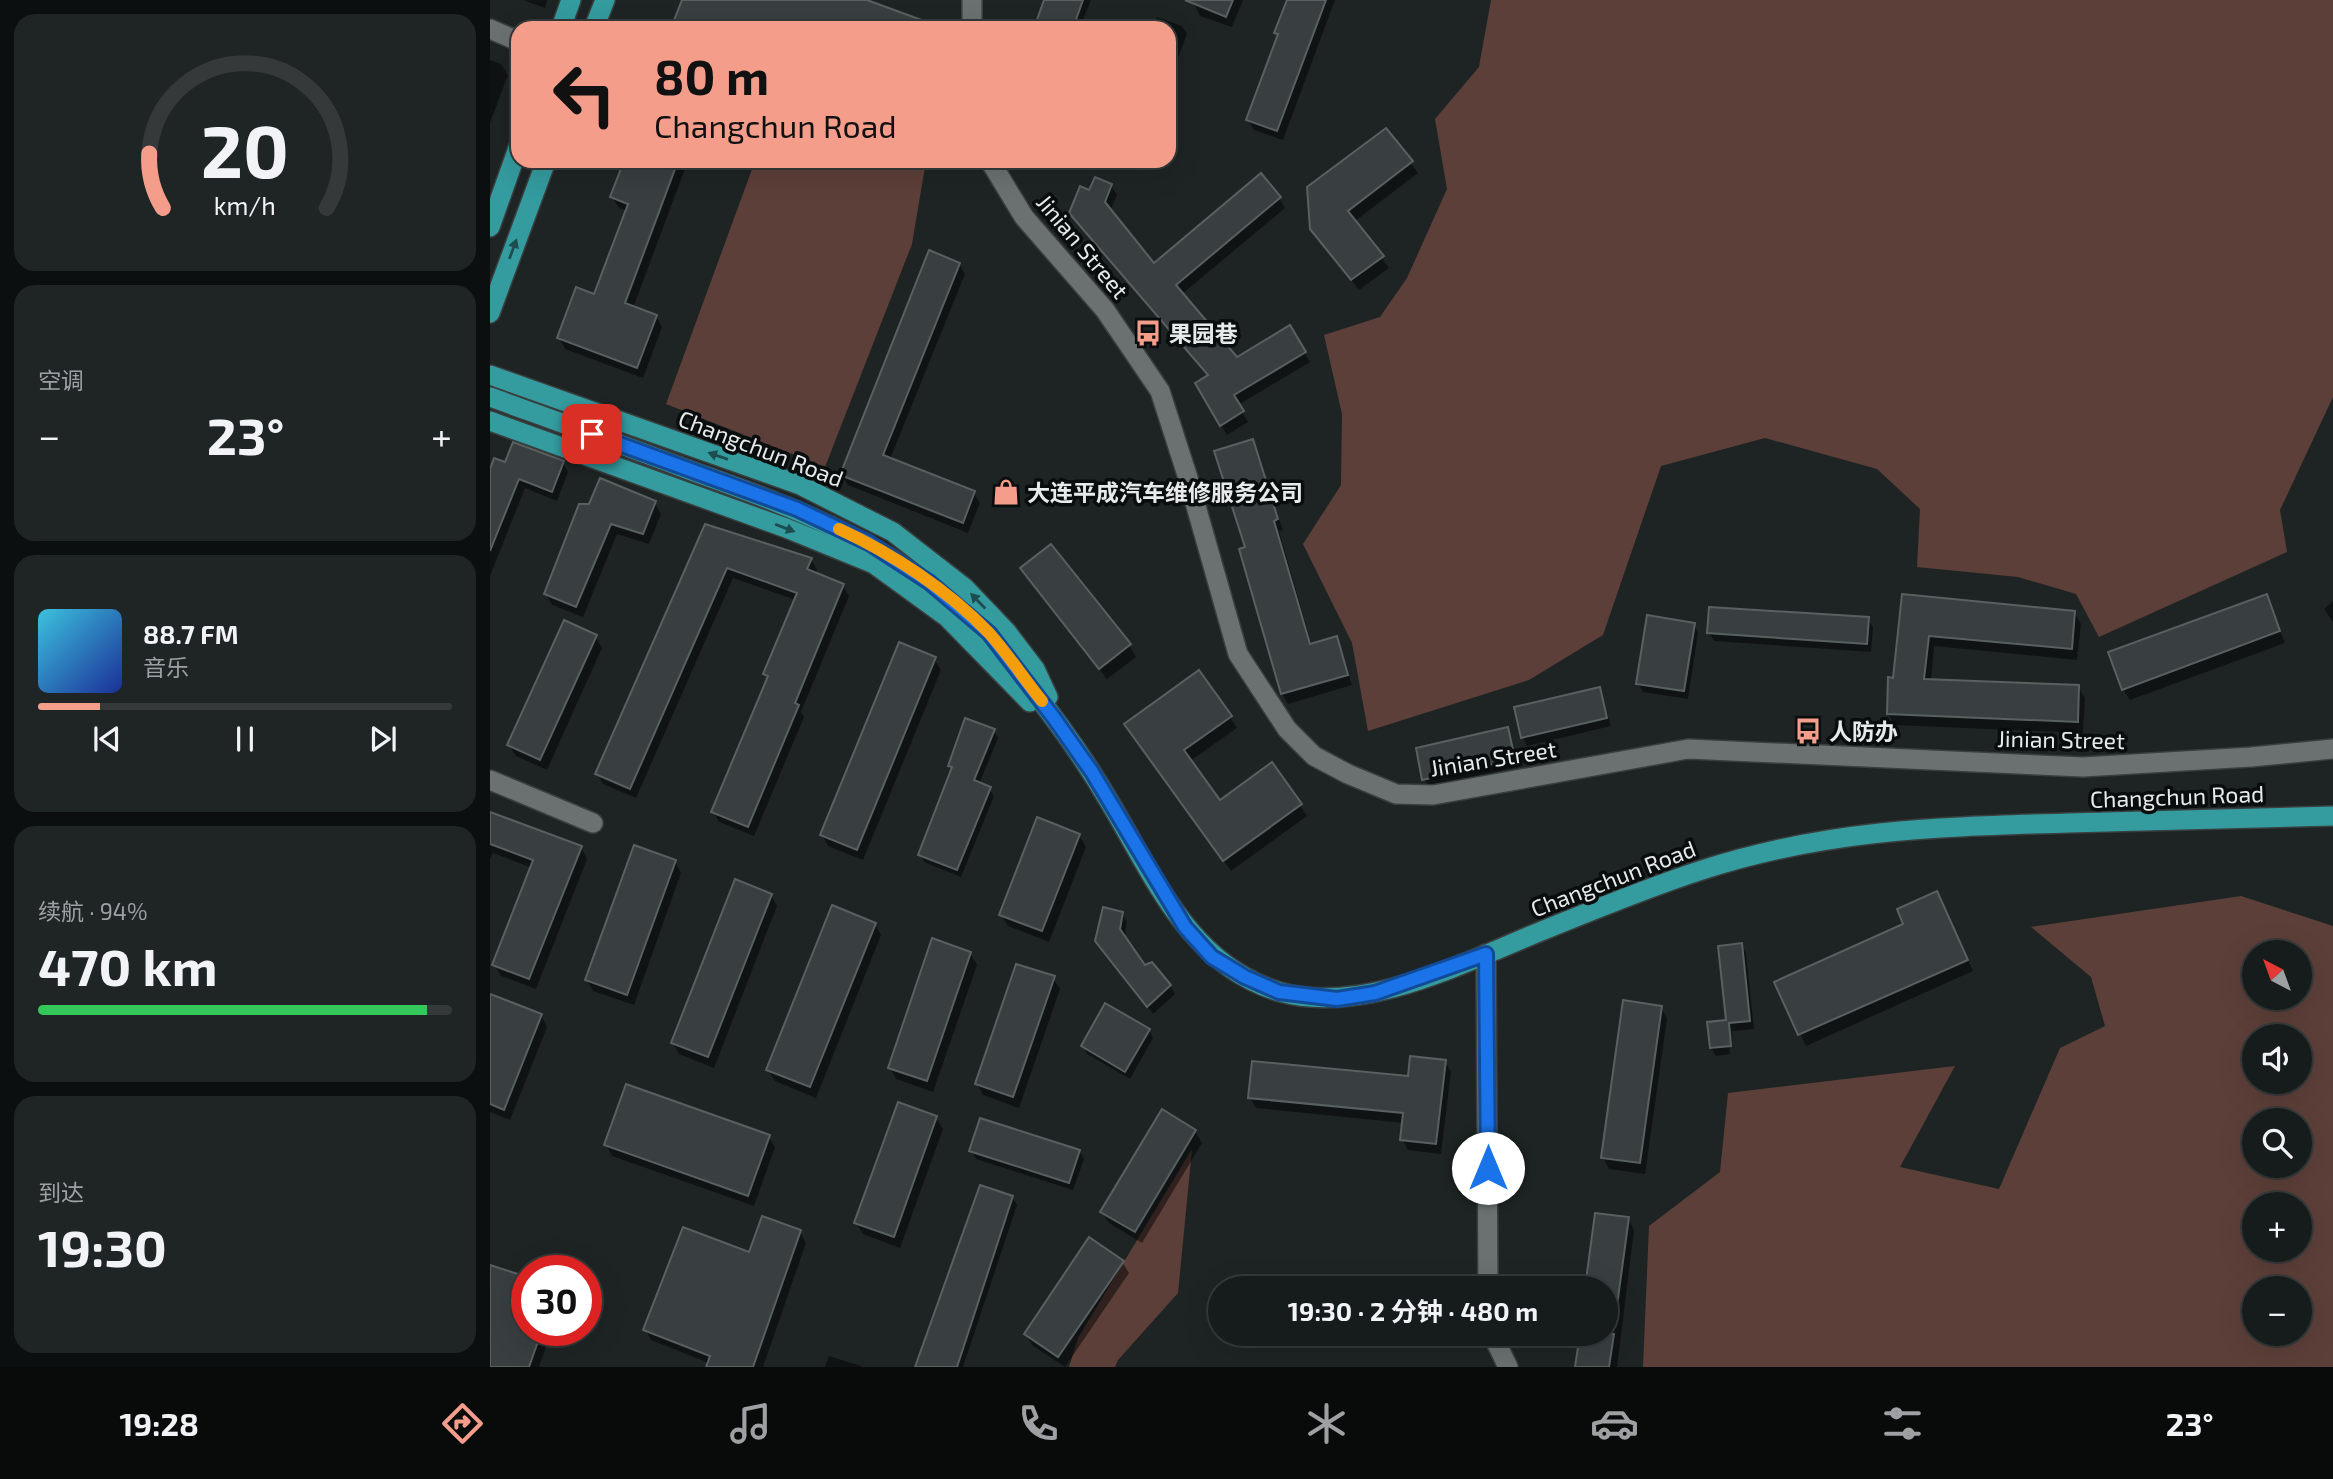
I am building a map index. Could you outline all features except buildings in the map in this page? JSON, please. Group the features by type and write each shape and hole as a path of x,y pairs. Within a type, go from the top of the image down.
{"main road":[{"path":"564,21 571,0"},
{"path":"596,21 604,0"},
{"path":"490,227 511,168"},
{"path":"490,313 542,168"},
{"name":"Changchun Road","path":"490,375 800,485 893,532 965,588 1006,631 1035,669 1047,693 1054,718"},
{"name":"Changchun Road","path":"490,397 797,509 869,543 929,582 989,633 1054,718 1098,782 1185,927 1212,957 1245,977 1279,992 1337,999 1375,993 1486,954 1699,870 1790,844 1852,834 1969,826 2333,816"},
{"path":"490,421 786,528 874,564 947,617 1029,701 1054,718"}],"street":[{"path":"972,0 972,21"},
{"path":"490,29 511,38"},
{"name":"Jinian Street","path":"994,168 1024,217 1105,310 1160,391 1188,478 1238,654 1287,729 1314,756 1348,774 1396,794 1433,795 1688,749 2083,767 2198,761 2333,749"},
{"path":"490,780 593,823"},
{"path":"1486,954 1488,1276"},
{"path":"1498,1346 1508,1367"}],"shaded area":[{"path":"1491,0 2333,0 2333,397 2280,510 2287,552 2099,637 2076,594 2018,577 1917,567 1920,509 1877,469 1765,438 1661,466 1603,635 1529,680 1368,731 1352,643 1303,544 1341,485 1342,414 1324,335 1380,317 1407,278 1447,189 1435,119 1479,67"},
{"path":"752,168 925,168 912,244 825,467 666,404"},
{"path":"2241,896 2333,926 2333,1367 1643,1367 1649,1226 1720,1172 1728,1093 1955,1066 1900,1167 1999,1189 2060,1048 2105,1026 2091,977 2031,927"},
{"path":"1192,1149 1178,1293 1118,1360 1115,1367 1069,1367 1078,1338"}],"slow traffic":[{"path":"839,529 869,543 929,582 989,633 1042,701"}],"place":[{"name":"果园巷","path":"1148,333"},
{"name":"大连平成汽车维修服务公司","path":"1006,492"},
{"name":"人防办","path":"1808,731"}],"route":[{"path":"592,434 797,509 869,543 929,582 989,633 1080,753 1185,927 1212,957 1245,977 1279,992 1309,998 1337,999 1375,993 1486,954 1488,1168"}]}
